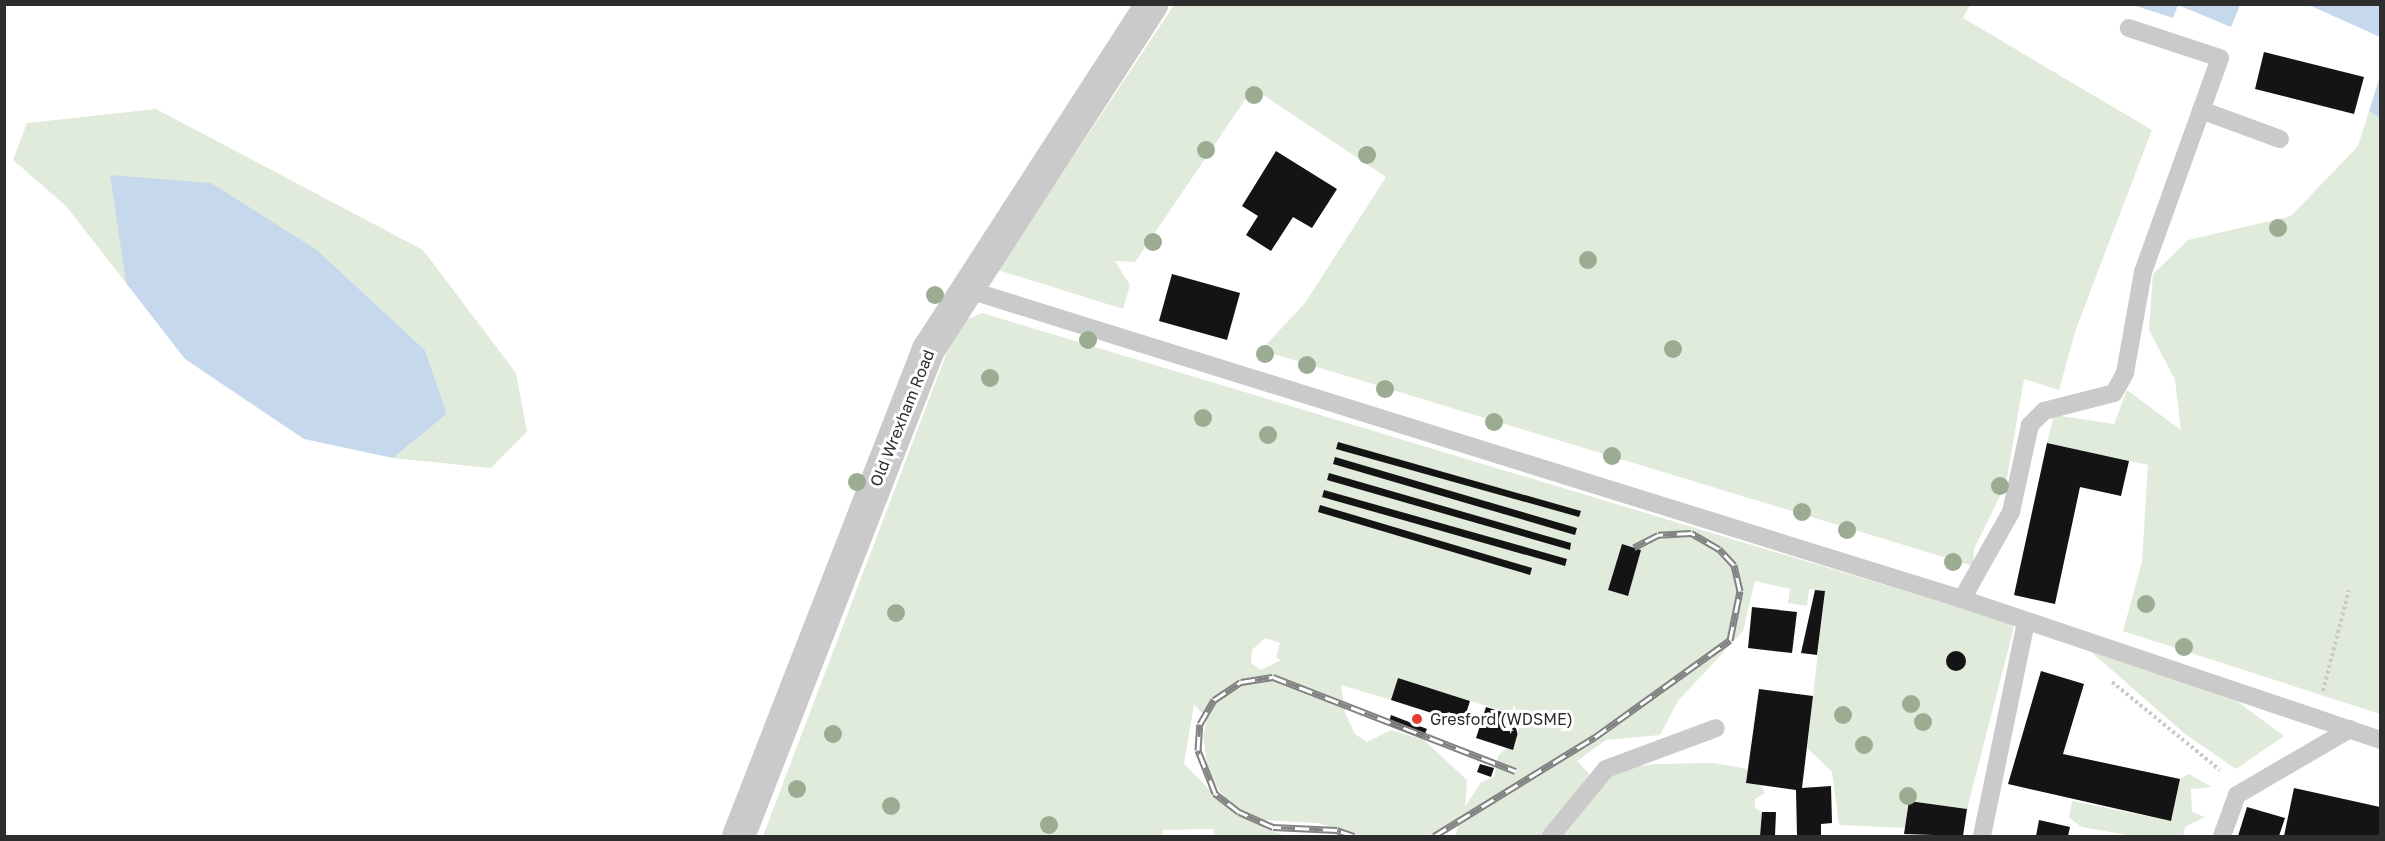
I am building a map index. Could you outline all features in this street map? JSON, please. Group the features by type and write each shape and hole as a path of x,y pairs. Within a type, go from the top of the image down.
{"street":[{"name":"Old Wrexham Road","path":"738,837 928,350 969,290 1151,4"}],"lane":[{"path":"1962,599 2011,512 2030,425 2044,411 2114,393 2125,373 2143,272 2220,58 2129,28"},
{"path":"2201,110 2280,139"},
{"path":"969,290 1962,599 2380,740"},
{"path":"1982,837 2026,621"},
{"path":"1551,837 1606,769 1716,728"},
{"path":"2222,837 2227,813 2245,790 2350,729"}],"path":[{"path":"2315,717 2349,590"},
{"path":"2106,678 2245,790"}],"green space":[{"path":"1174,5 1970,5 1963,18 2152,130 2076,329 2059,390 2024,379 2006,484 1974,549 1973,566 1261,350 1305,303 1386,177 1253,88 1135,262 1115,261 1130,285 1123,309 998,270"},
{"path":"156,109 423,250 516,373 527,432 491,468 393,458 447,414 425,350 317,250 111,175 126,283 66,206 13,160 27,123"},
{"path":"2369,111 2380,118 2380,714 2123,631 2142,562 2148,465 2047,443 2054,415 2114,424 2127,390 2181,430 2175,380 2149,330 2153,274 2188,240 2291,216 2358,146"},
{"path":"982,313 2001,620 2014,627 1967,809 1910,801 1906,828 1839,825 1832,772 1807,748 1825,591 1809,589 1807,606 1788,603 1790,589 1755,581 1743,631 1678,701 1660,735 1606,740 1577,761 1599,784 1626,768 1654,764 1713,763 1748,769 1746,783 1761,785 1765,793 1755,799 1755,808 1762,812 1760,836 1455,836 1460,819 1428,836 1361,836 1318,823 1263,820 1264,828 1286,836 1214,836 1213,829 1163,830 1162,836 763,836 958,323","holes":["1622,544 1641,550 1627,596 1608,590","1265,638 1280,643 1276,658 1281,660 1261,670 1251,663 1252,650","1398,678 1522,717 1515,740 1498,756 1494,777 1481,782 1465,807 1467,780 1424,740 1391,730 1367,742 1355,734 1345,713 1341,685 1391,700","1194,704 1207,719 1203,736 1209,778 1225,797 1220,800 1184,764"]},
{"path":"2082,644 2238,702 2284,736 2236,769 2185,734"},
{"path":"2189,774 2212,787 2191,789 2192,812 2205,817 2185,827 2183,836 2132,836 2082,827 2069,818 2072,801 2171,821 2180,779"}],"water":[{"path":"2133,5 2178,5 2173,18"},
{"path":"2178,5 2240,5 2231,27"},
{"path":"2309,5 2380,5 2380,37"},
{"path":"2380,76 2380,118 2369,111"},
{"path":"110,175 211,183 317,250 425,350 447,414 393,458 304,439 185,359 126,283"}],"building":[{"path":"2264,52 2364,77 2354,114 2255,89"},
{"path":"1276,151 1337,189 1312,228 1293,217 1271,251 1246,235 1258,216 1242,206"},
{"path":"1172,274 1240,293 1227,340 1159,321"},
{"path":"1338,442 1581,511 1579,517 1336,449"},
{"path":"2047,443 2129,461 2121,496 2080,487 2055,604 2014,595"},
{"path":"1335,457 1577,528 1575,535 1333,464"},
{"path":"1329,473 1571,543 1570,550 1327,480"},
{"path":"1324,490 1567,559 1565,566 1322,497"},
{"path":"1320,505 1532,568 1530,575 1318,512"},
{"path":"1622,544 1641,550 1628,596 1608,590"},
{"path":"1815,590 1825,591 1817,655 1801,653"},
{"path":"1752,607 1797,612 1792,653 1748,648"},
{"path":"1956,651 1963,654 1966,661 1963,668 1956,671 1949,668 1946,661 1949,654"},
{"path":"2041,671 2084,684 2063,754 2180,779 2171,821 2008,784"},
{"path":"1398,678 1470,701 1463,723 1391,700"},
{"path":"1759,689 1813,696 1802,788 1831,786 1832,823 1821,824 1821,836 1797,836 1796,790 1746,783"},
{"path":"1486,707 1522,718 1513,750 1476,738"},
{"path":"1391,715 1427,729 1423,738 1388,725"},
{"path":"1480,764 1494,768 1491,777 1477,772"},
{"path":"2294,788 2380,807 2380,836 2284,836"},
{"path":"1909,801 1967,809 1963,836 1904,834"},
{"path":"2247,807 2285,818 2279,836 2238,836"},
{"path":"1762,812 1776,812 1775,836 1760,836"},
{"path":"2039,820 2070,827 2068,836 2036,836"}],"railway":[{"path":"1434,836 1595,737 1730,640 1740,591 1734,565 1719,549 1691,533 1658,535 1634,547"},
{"path":"1354,836 1337,830 1273,827 1239,812 1215,793 1198,750 1200,724 1214,700 1241,682 1273,677 1515,771"}],"place":[{"name":"Gresford (WDSME)","path":"1417,719"}]}
